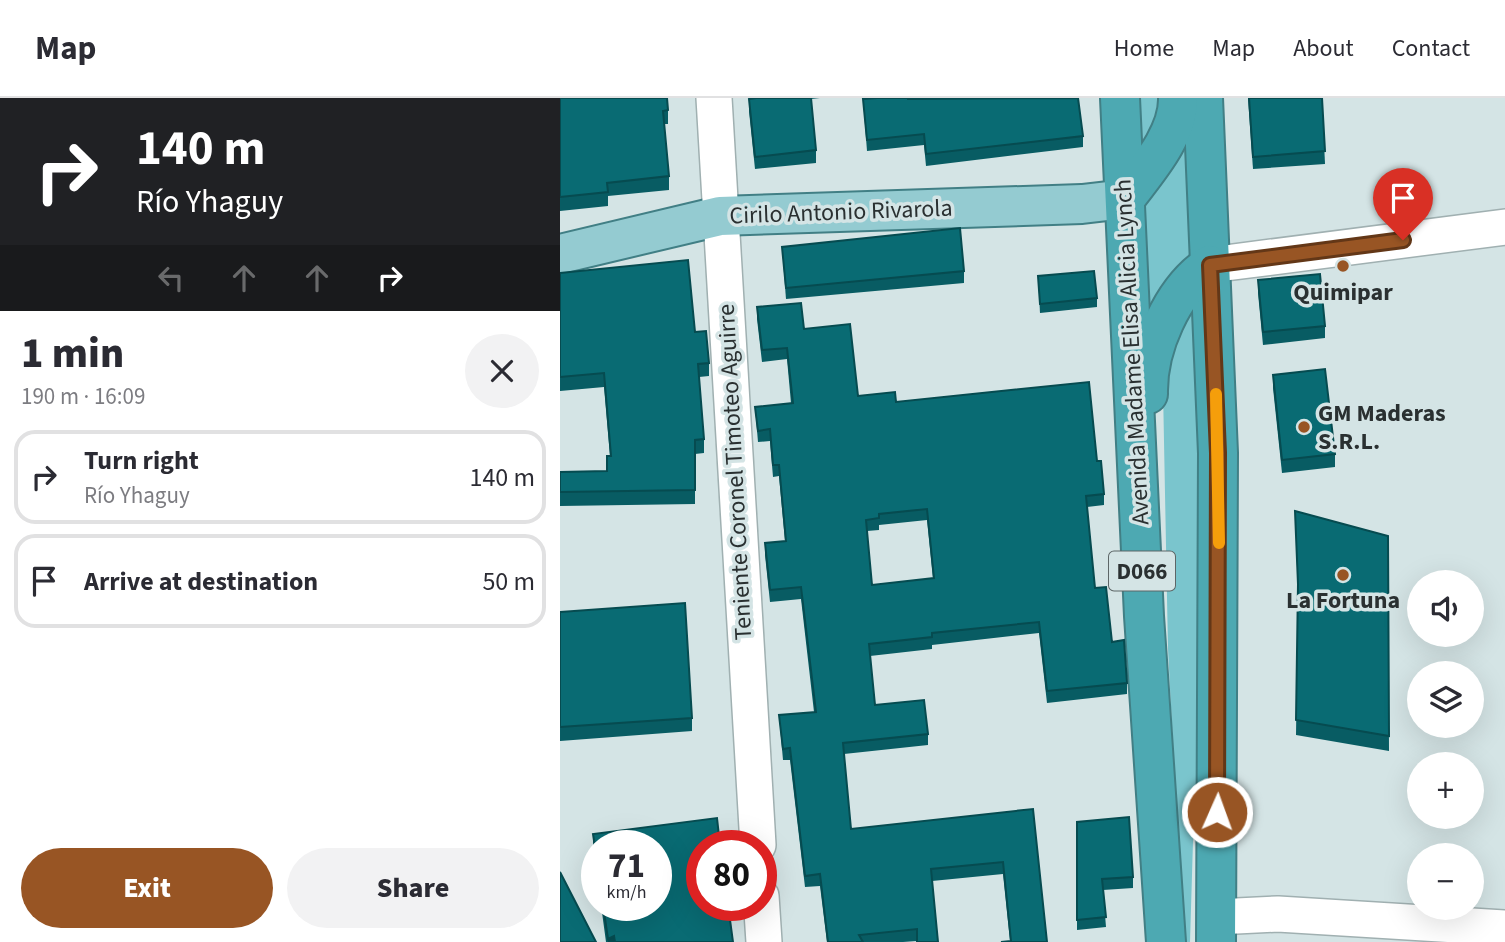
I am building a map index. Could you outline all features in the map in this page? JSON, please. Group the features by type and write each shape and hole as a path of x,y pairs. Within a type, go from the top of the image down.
{"highway":[{"name":"Avenida Madame Elisa Alicia Lynch","path":"1120,98 1144,616 1166,942"},
{"path":"1125,199 1164,145 1178,109 1178,98"},
{"path":"1203,98 1218,467 1216,930"},
{"path":"1144,616 1153,577 1147,382 1160,337 1177,297 1197,274 1210,265"}],"main road":[{"name":"Cirilo Antonio Rivarola","path":"560,254 720,216 1125,199"}],"street":[{"name":"Teniente Coronel Timoteo Aguirre","path":"713,98 757,830"},
{"path":"1210,265 1505,228"},
{"path":"1216,930 1278,914 1505,928"},
{"path":"763,921 764,942"}],"shaded area":[{"path":"1136,98 1167,98 1140,158"},
{"path":"1185,126 1193,253 1149,335 1140,198"},
{"path":"1195,290 1200,385 1201,785 1193,841 1190,942 1183,942 1168,649 1163,389 1165,357"}],"building":[{"path":"560,98 667,98 668,110 663,111 669,176 607,183 608,192 560,197"},
{"path":"811,98 816,150 755,157 749,99"},
{"path":"1078,98 1083,136 926,154 924,134 867,140 863,99"},
{"path":"1249,98 1322,98 1325,151 1253,157"},
{"path":"960,228 964,271 786,288 782,247"},
{"path":"688,260 695,332 706,331 709,363 698,364 704,439 695,440 695,490 560,492 560,472 607,471 607,456 611,456 604,373 560,377 560,273"},
{"path":"1094,271 1097,298 1040,304 1038,276"},
{"path":"1320,274 1325,326 1263,332 1258,280"},
{"path":"801,303 804,329 850,324 858,396 895,392 896,402 1089,382 1097,461 1101,461 1104,494 1086,496 1095,588 1106,587 1112,642 1124,640 1127,683 1047,691 1039,622 932,633 932,637 869,644 875,705 924,700 928,734 843,743 851,829 1033,809 1047,942 1001,942 1011,941 1003,862 931,869 938,942 917,942 917,929 859,935 863,942 828,942 820,874 805,876 790,748 783,749 779,715 816,712 801,587 770,590 765,543 786,541 779,465 773,465 770,429 758,431 755,407 793,403 787,348 762,350 757,307","holes":["927,509 934,578 872,585 866,520 879,518 879,514"]},
{"name":"GM Maderas S.R.L.","path":"1325,369 1335,454 1282,460 1273,375"},
{"path":"1295,511 1388,536 1389,736 1296,720 1298,584"},
{"path":"685,603 692,718 560,727 560,612"},
{"path":"1129,817 1133,877 1102,879 1106,917 1077,920 1077,822"},
{"path":"717,818 718,830 686,830 686,921 730,921 733,942 615,942 614,936 608,939 605,921 672,921 672,830 624,830"},
{"path":"560,872 581,913 581,921 585,921 596,942 560,942"}],"slow traffic":[{"path":"1216,394 1219,543"}],"place":[{"name":"Quimipar","path":"1343,266"},
{"name":"GM Maderas S.R.L.","path":"1304,427"},
{"name":"La Fortuna","path":"1343,575"}],"route":[{"path":"1217,812 1218,453 1210,265 1403,240"}]}
